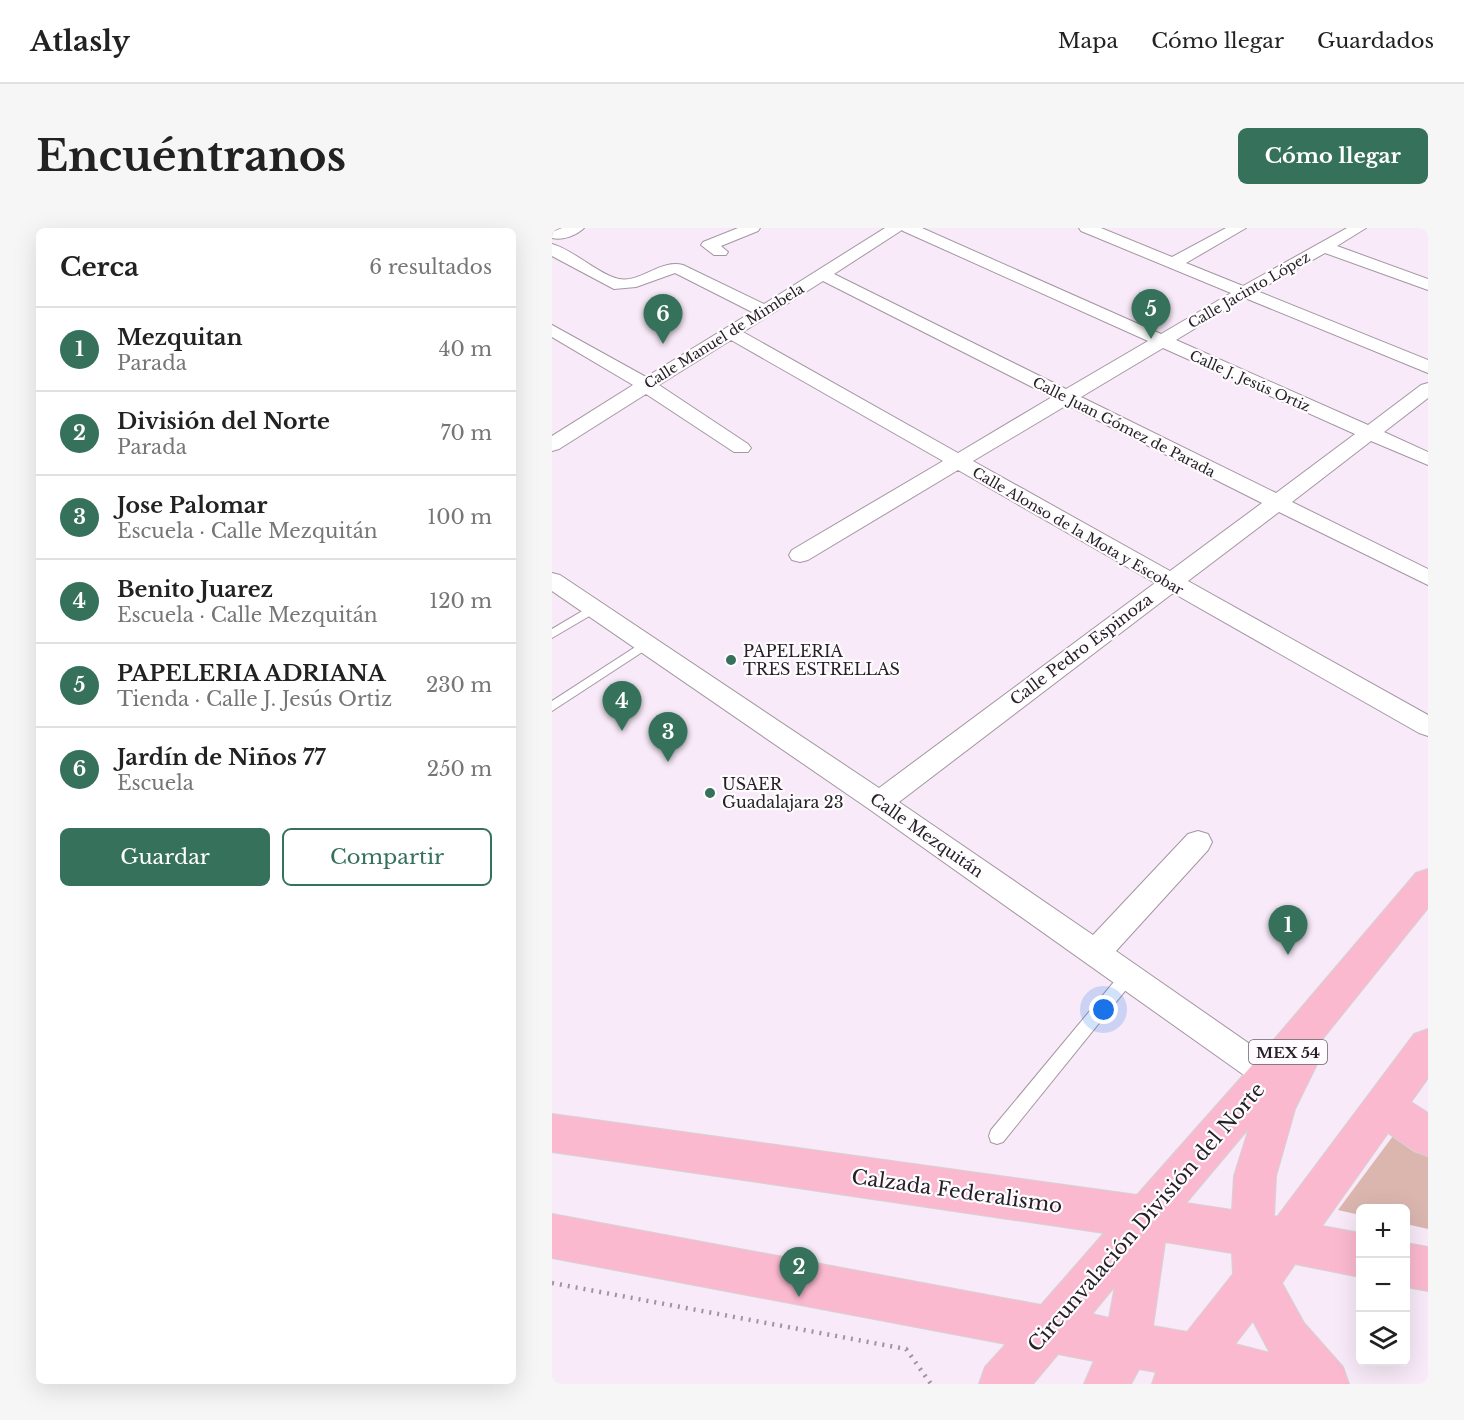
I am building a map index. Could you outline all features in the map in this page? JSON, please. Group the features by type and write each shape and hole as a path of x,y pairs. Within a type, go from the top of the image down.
{"main road":[{"name":"Circunvalación División del Norte","path":"1002,1384 1269,1075 1428,884"},
{"path":"1269,1237 1255,1176 1276,1106 1306,1046 1340,990"},
{"path":"1186,1370 1256,1281 1269,1237 1383,1106 1428,1046"},
{"path":"1383,1106 1428,1137"},
{"name":"Calzada Federalismo","path":"552,1133 1146,1218 1269,1237 1356,1254"},
{"path":"1107,1384 1127,1343 1137,1292 1146,1218"},
{"path":"552,1236 1127,1343 1186,1370 1301,1384"},
{"path":"1410,1265 1428,1269"},
{"path":"1256,1281 1288,1339 1326,1384"}],"street":[{"path":"554,239 576,228"},
{"path":"720,252 710,245 752,228"},
{"name":"Calle Manuel de Mimbela","path":"552,445 896,228"},
{"name":"Calle J. Jesús Ortiz","path":"909,228 1160,342 1428,459"},
{"path":"1087,228 1428,367"},
{"path":"1112,238 1132,228"},
{"path":"1173,263 1238,228"},
{"name":"Calle Jacinto López","path":"800,555 1244,292 1358,228"},
{"path":"554,239 615,268"},
{"path":"554,239 614,284 622,285 677,268 764,310"},
{"path":"1324,247 1428,285"},
{"name":"Calle Juan Gómez de Parada","path":"822,274 1428,578"},
{"path":"552,330 646,386 741,448"},
{"name":"Calle Alonso de la Mota y Escobar","path":"730,332 1169,583 1428,727"},
{"name":"Calle Pedro Espinoza","path":"879,802 1428,389"},
{"name":"Calle Mezquitán","path":"552,580 879,802 1269,1075"},
{"path":"1095,953 1198,842"}],"lane":[{"path":"552,634 594,608"},
{"path":"552,707 646,644"},
{"path":"997,1136 1128,976"}],"path":[{"path":"552,1283 906,1348 931,1384"}],"shaded area":[{"path":"1396,1132 1428,1150 1428,1229 1410,1225 1410,1204 1356,1204 1356,1214 1338,1210"}],"place":[{"name":"PAPELERIA ADRIANA","path":"1151,339"},
{"name":"Jardín de Niños 77","path":"663,344"},
{"name":"PAPELERIA TRES ESTRELLAS","path":"731,660"},
{"name":"Benito Juarez","path":"622,731"},
{"name":"Jose Palomar","path":"668,762"},
{"name":"USAER Guadalajara 23","path":"710,793"},
{"name":"Mezquitan","path":"1288,955"},
{"name":"División del Norte","path":"799,1297"}]}
